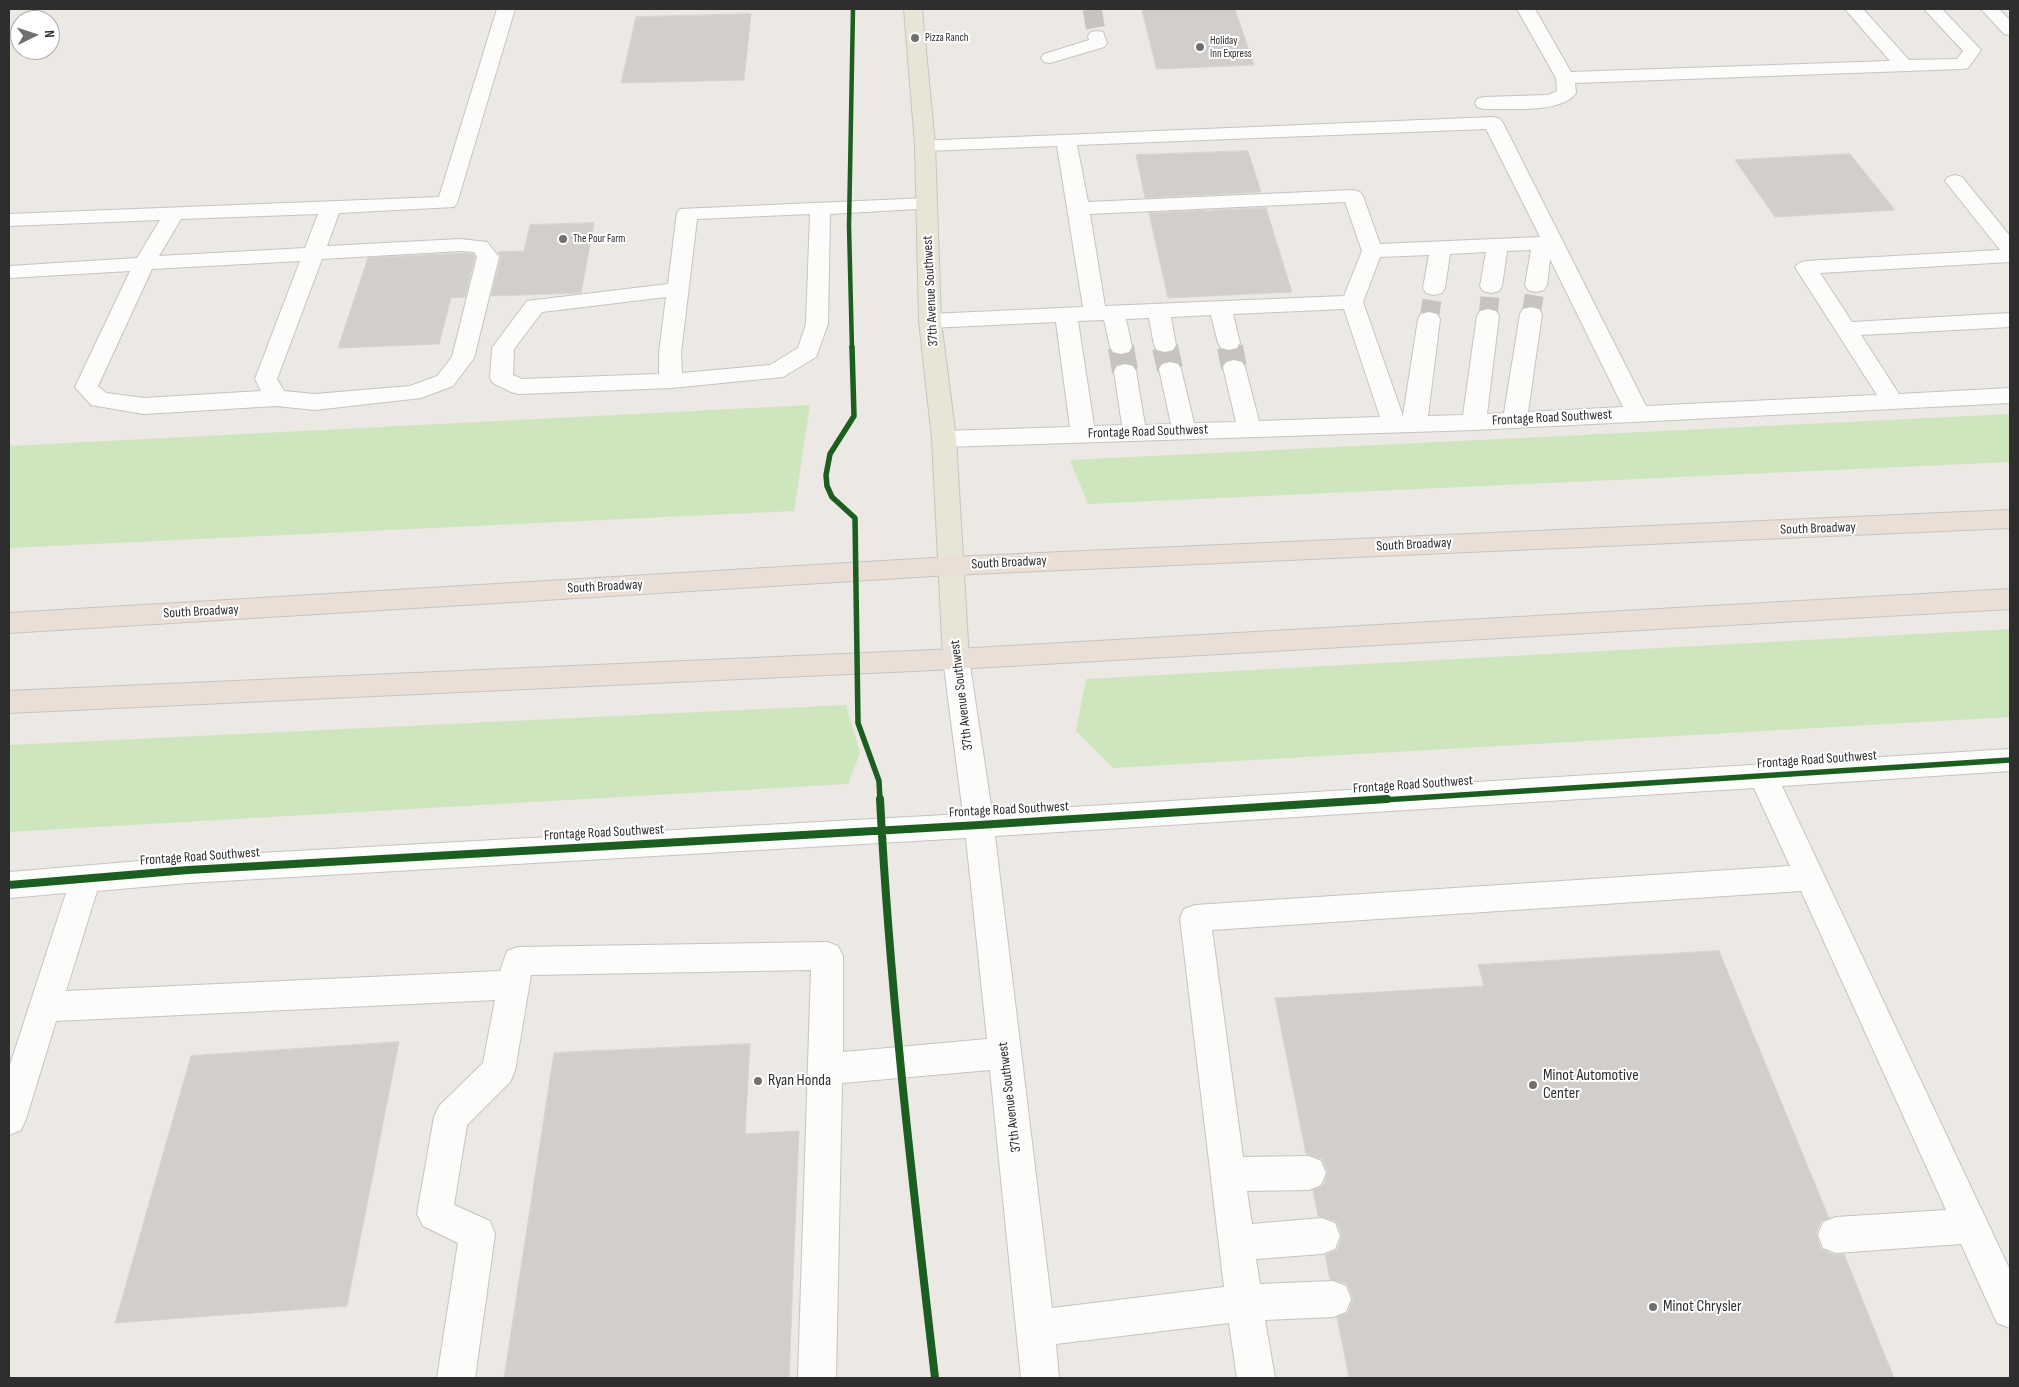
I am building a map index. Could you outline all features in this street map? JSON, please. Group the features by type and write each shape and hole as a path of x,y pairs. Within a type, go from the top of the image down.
{"highway":[{"name":"South Broadway","path":"9,623 950,566 2010,519"},
{"path":"9,702 956,659 2010,599"}],"main road":[{"name":"37th Avenue Southwest","path":"913,9 925,145 930,320 944,439 956,659"}],"street":[{"path":"9,220 447,203 506,9"},
{"path":"1484,103 1552,101 1567,93 1566,78 1526,9"},
{"path":"1854,9 1904,66"},
{"path":"1566,78 1962,64 1972,50 1933,9"},
{"path":"1990,9 2009,27"},
{"path":"1050,58 1098,44 1097,36"},
{"path":"925,145 1493,124 1547,244 1638,414"},
{"path":"1066,140 1078,208 1105,313 1121,347"},
{"path":"1955,181 2010,249"},
{"path":"1078,208 1352,196 1372,251 1352,302 1404,424"},
{"path":"671,381 670,353 687,213 927,204"},
{"path":"276,398 266,379 331,208"},
{"path":"678,289 535,306 503,348 501,378 519,387 671,381 775,372 808,352 817,324 820,208"},
{"path":"9,272 144,263 460,245 480,246 488,257 463,358 445,381 413,393 315,402 276,398 144,406 99,400 86,387 144,263 174,214"},
{"path":"1372,251 1547,244"},
{"path":"1536,285 1547,244"},
{"path":"1491,286 1497,246"},
{"path":"1434,288 1441,248"},
{"path":"1893,402 1806,267 2010,256"},
{"path":"930,320 1352,302"},
{"path":"1220,308 1229,343"},
{"path":"1159,311 1166,345"},
{"path":"1515,420 1531,314"},
{"path":"1066,315 1083,434"},
{"path":"1474,422 1488,316"},
{"path":"1404,424 1429,319"},
{"path":"1846,328 2010,320"},
{"path":"1234,367 1249,429"},
{"path":"1170,369 1184,431"},
{"path":"1125,371 1135,432"},
{"name":"Frontage Road Southwest","path":"944,439 1474,422 2010,396"},
{"name":"37th Avenue Southwest","path":"956,659 979,825 1036,1328 1040,1378"},
{"name":"Frontage Road Southwest","path":"9,885 188,870 979,825 2010,760"},
{"path":"1763,776 2010,1310"},
{"path":"9,1118 86,878"},
{"path":"1256,1378 1244,1303 1238,1243 1227,1174 1195,918 1809,878"},
{"path":"456,1378 477,1234 435,1214 451,1117 498,1071 518,961 827,956 826,1069 817,1378"},
{"path":"44,1007 514,985"},
{"path":"826,1069 1005,1053"},
{"path":"1227,1174 1309,1173"},
{"path":"1836,1236 1972,1226"},
{"path":"1238,1243 1322,1236"},
{"path":"1036,1328 1244,1303 1334,1299"}],"green space":[{"path":"810,405 794,511 9,548 9,446"},
{"path":"2010,414 2010,462 1088,504 1070,460"},
{"path":"2010,629 2010,717 1113,768 1076,731 1086,679"},
{"path":"846,705 860,753 848,784 9,832 9,745"}],"building":[{"name":"Holiday Inn Express","path":"1142,9 1235,9 1254,65 1157,69"},
{"path":"751,14 744,80 621,83 636,17"},
{"path":"1248,151 1261,192 1145,198 1136,155"},
{"path":"1850,154 1895,210 1775,217 1735,160"},
{"path":"1266,208 1292,292 1168,298 1149,213"},
{"path":"594,223 581,293 491,296 501,257 498,252 524,251 530,225"},
{"path":"473,254 475,257 465,297 451,298 439,344 338,348 368,258"},
{"name":"Minot Automotive Center","path":"1719,951 1829,1218 1821,1221 1816,1234 1821,1249 1835,1255 1844,1254 1894,1378 1349,1378 1337,1317 1348,1313 1353,1298 1347,1284 1330,1279 1325,1255 1337,1250 1342,1235 1336,1221 1318,1216 1313,1190 1323,1186 1328,1172 1322,1159 1306,1154 1275,998 1484,986 1478,965"},
{"path":"399,1042 347,1306 115,1323 191,1056"},
{"path":"750,1044 745,1134 799,1131 789,1378 504,1378 554,1053"}],"tunnel":[{"path":"1092,9 1097,36"},
{"path":"1531,314 1536,285"},
{"path":"1488,316 1491,286"},
{"path":"1429,319 1434,288"},
{"path":"1229,343 1230,349"},
{"path":"1165,345 1166,349"},
{"path":"1121,347 1125,371"},
{"path":"1165,347 1170,369"},
{"path":"1230,347 1234,367"}],"cycle path":[{"path":"853,9 849,226 854,416 830,454 826,475 827,486 832,497 855,518 858,723 879,781 884,874 917,1222 935,1378"},
{"path":"9,885 188,870 979,825 2010,760"}],"place":[{"name":"Pizza Ranch","path":"915,38"},
{"name":"Holiday Inn Express","path":"1200,47"},
{"name":"The Pour Farm","path":"563,239"},
{"name":"Ryan Honda","path":"758,1081"},
{"name":"Minot Automotive Center","path":"1533,1085"},
{"name":"Minot Chrysler","path":"1653,1307"}]}
